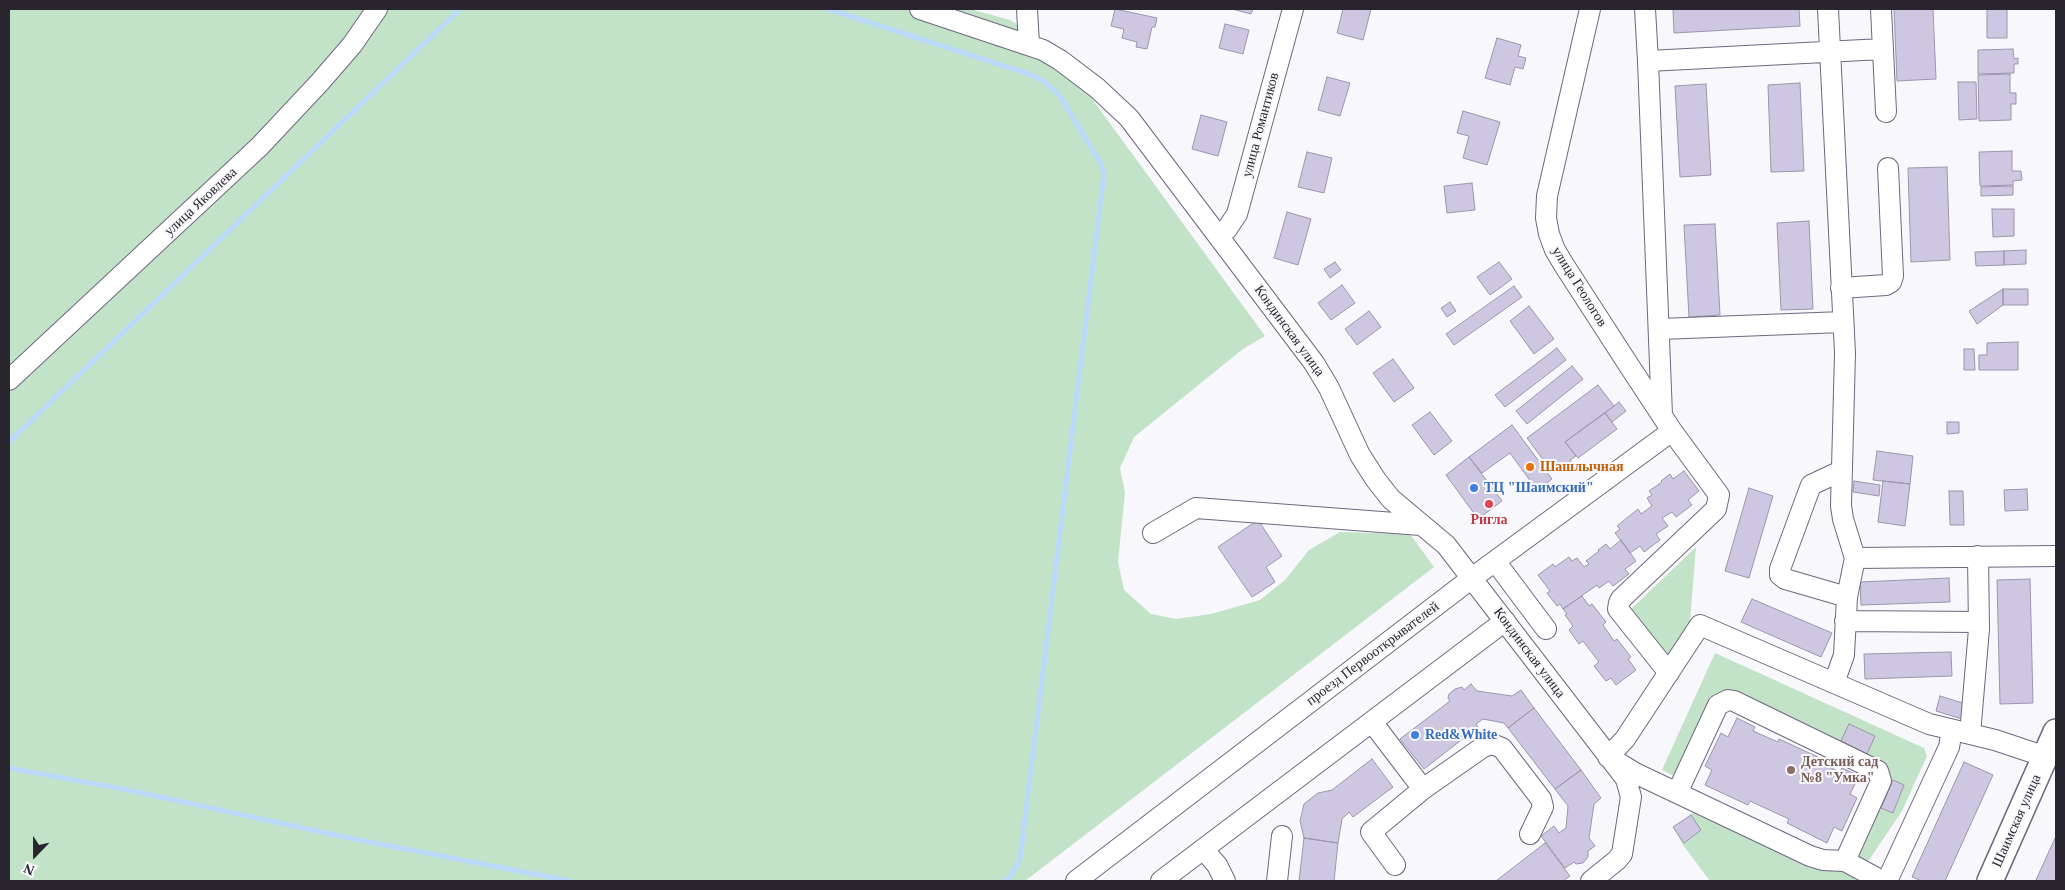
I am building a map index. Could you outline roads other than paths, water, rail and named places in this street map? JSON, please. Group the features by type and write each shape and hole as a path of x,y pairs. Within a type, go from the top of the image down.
{"main road":[{"name":"Шаимская улица","path":"1990,881 2053,741"}],"street":[{"name":"улица Яковлева","path":"9,380 260,146 327,75 352,44 376,9"},
{"name":"Кондинская улица","path":"920,9 1029,44 1060,60 1129,118 1314,363 1329,388 1360,455 1376,480 1392,499 1446,545 1608,757 1630,776"},
{"path":"1026,9 1029,44"},
{"name":"улица Романтиков","path":"1219,236 1228,229 1236,214 1293,9"},
{"name":"улица Геологов","path":"1590,9 1547,196 1546,218 1549,234 1555,250 1667,423 1719,495 1716,509 1621,599 1618,609 1670,673"},
{"path":"1644,9 1660,329 1667,423"},
{"path":"1828,9 1845,373 1841,506 1855,558 1847,597 1844,654 1834,683"},
{"path":"1880,9 1886,112"},
{"path":"1648,61 1883,49"},
{"path":"1842,288 1886,285 1891,282 1893,276 1888,168"},
{"path":"1660,329 1843,322"},
{"name":"проезд Первооткрывателей","path":"1076,881 1495,561 1667,423"},
{"path":"1841,471 1811,485 1780,569 1780,575 1785,580 1847,597"},
{"path":"1153,533 1196,508 1421,525"},
{"path":"1887,881 1949,746 1961,732 1978,658 1978,556"},
{"path":"1855,558 2056,556"},
{"path":"1495,561 1546,629"},
{"path":"1161,881 1505,621"},
{"path":"1845,621 1979,622"},
{"path":"1608,757 1625,739 1670,673 1700,624 1904,714 1961,732 2053,741"},
{"path":"1677,792 1718,705 1728,700 1734,701 1878,771 1881,781 1845,861"},
{"path":"1372,722 1423,789"},
{"path":"1395,865 1372,832 1423,789 1483,747 1492,744 1502,748 1541,799 1543,807 1530,834"},
{"path":"1591,881 1618,860 1622,854 1631,796 1630,776 1677,792 1810,856 1823,860 1845,861 1882,881"},
{"path":"1277,881 1282,836"},
{"path":"1203,849 1217,865 1226,881"}],"waterway":[{"path":"9,442 460,9"},
{"path":"828,9 1032,75 1046,83 1059,95 1100,162 1104,173 1020,859 1010,877 1005,881"},
{"path":"9,768 123,789 354,839 570,881"}],"place":[{"name":"Шашлычная","path":"1530,467"},
{"name":"ТЦ \"Шаимский\"","path":"1474,488"},
{"name":"Ригла","path":"1489,504"},
{"name":"Red&White","path":"1415,735"},
{"name":"Детский сад №8 \"Умка\"","path":"1791,770"}]}
